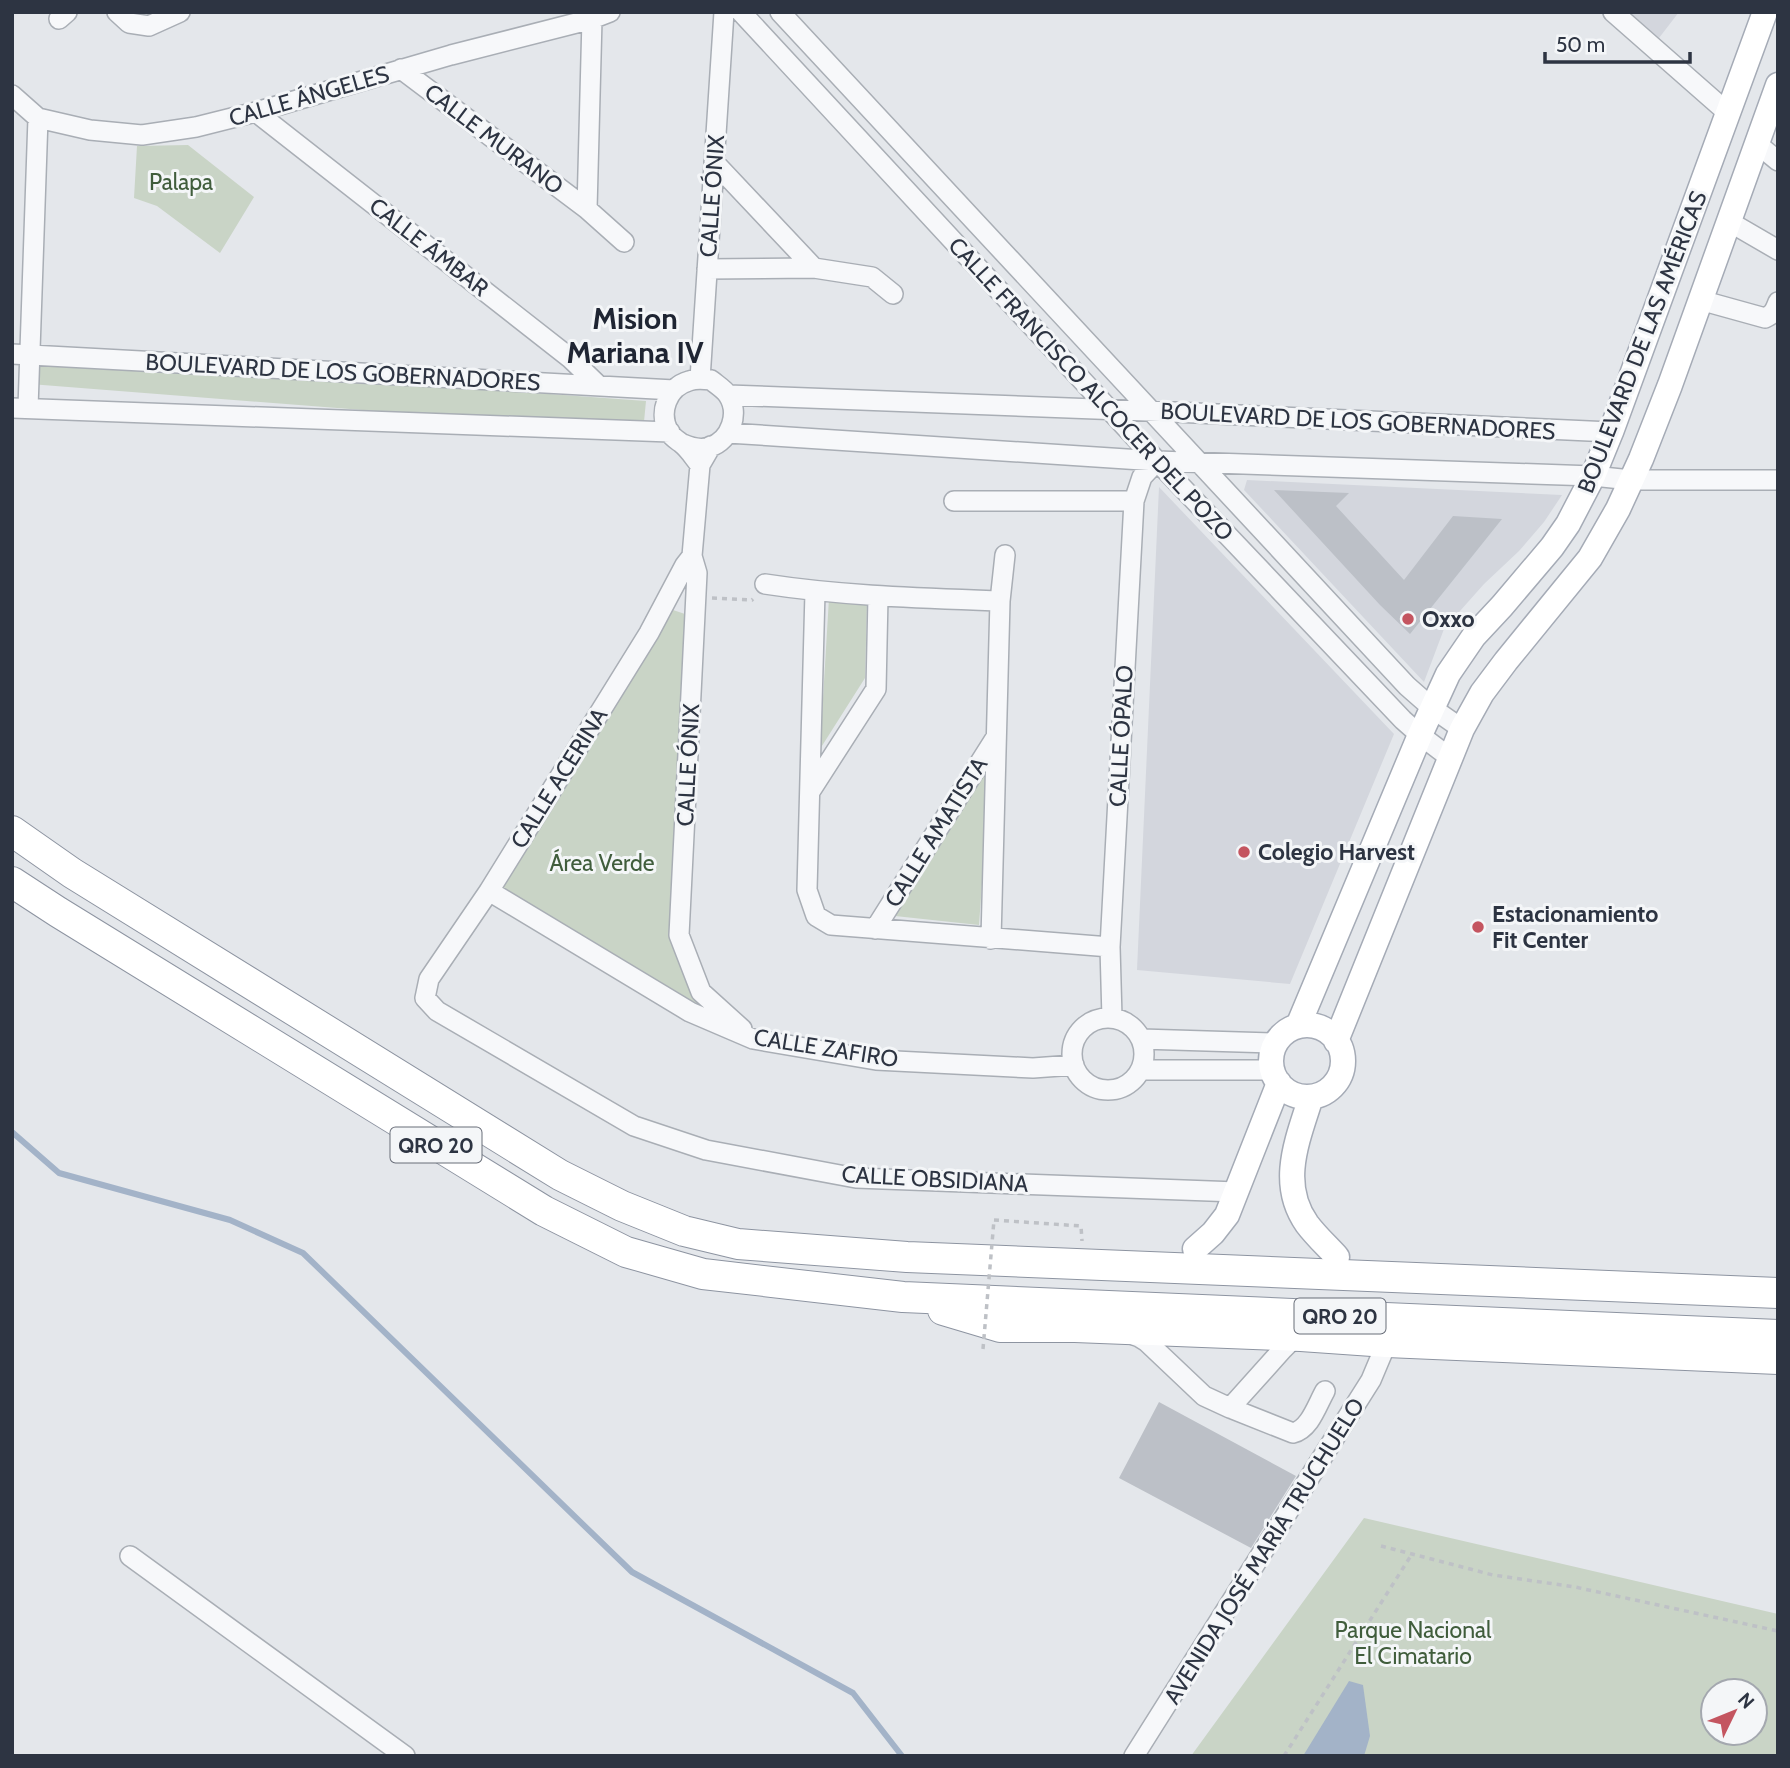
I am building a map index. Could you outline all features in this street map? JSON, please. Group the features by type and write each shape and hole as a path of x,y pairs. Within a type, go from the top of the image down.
{"highway":[{"name":"QRO 20","path":"12,831 72,873 560,1175 622,1206 684,1230 738,1244 907,1257 1778,1293"},
{"name":"QRO 20","path":"12,882 532,1203 626,1252 703,1274 903,1297 1778,1335"},
{"path":"907,1257 1032,1247 1083,1246 1778,1279"},
{"path":"903,1297 1000,1327 1301,1336 1778,1359"}],"main road":[{"name":"BOULEVARD DE LAS AMÉRICAS","path":"1298,1027 1448,674 1474,636 1552,547 1568,524 1593,476 1765,12"},
{"name":"BOULEVARD DE LAS AMÉRICAS","path":"1336,1041 1462,729 1498,671 1590,558 1618,509 1665,398 1778,85"},
{"path":"1195,1250 1227,1215 1237,1192 1276,1077 1273,1051 1276,1043 1290,1030 1309,1026 1329,1033 1336,1041 1343,1064 1340,1076 1333,1086 1323,1093 1311,1097 1294,1094 1286,1090 1276,1077"},
{"path":"1311,1097 1294,1149 1292,1188 1305,1222 1337,1257"}],"street":[{"path":"117,12 129,23 149,26 180,12"},
{"name":"CALLE ÓNIX","path":"700,379 724,12"},
{"name":"CALLE FRANCISCO ALCOCER DEL POZO","path":"741,12 1157,461 1403,720 1449,757"},
{"name":"CALLE FRANCISCO ALCOCER DEL POZO","path":"780,12 1407,686 1462,729"},
{"path":"1613,12 1728,113"},
{"name":"CALLE ÁNGELES","path":"12,95 38,118 90,130 142,135 196,127 256,112 401,69 601,16"},
{"name":"CALLE MURANO","path":"587,209 601,16"},
{"name":"CALLE MURANO","path":"401,69 587,209 624,242"},
{"name":"CALLE ÁMBAR","path":"256,112 570,358 599,387"},
{"path":"20,408 21,354 38,118"},
{"path":"1756,143 1778,161"},
{"path":"714,162 814,268"},
{"path":"1728,221 1778,250"},
{"path":"707,269 814,268 872,277 893,294"},
{"path":"1700,300 1765,318 1774,312 1778,302"},
{"name":"BOULEVARD DE LOS GOBERNADORES","path":"21,354 674,390"},
{"path":"676,438 701,448 720,441 727,433 732,424 732,404 720,386 711,380 690,380 674,390 667,399 664,410 665,422 676,438 700,465"},
{"name":"BOULEVARD DE LOS GOBERNADORES","path":"728,395 1611,432"},
{"name":"BOULEVARD DE LOS GOBERNADORES","path":"20,408 676,438"},
{"name":"BOULEVARD DE LOS GOBERNADORES","path":"727,433 1200,463 1593,476 1631,480 1778,480"},
{"name":"CALLE ÓNIX","path":"711,446 700,465 692,556 697,573 696,605 679,935 701,992 753,1039"},
{"name":"CALLE ÓPALO","path":"1112,1018 1110,947 1134,501 1142,477 1157,461"},
{"path":"954,501 1134,501"},
{"name":"CALLE AMATISTA","path":"991,939 1000,601 1005,555"},
{"name":"CALLE ACERINA","path":"425,998 429,979 489,891 649,633 692,556"},
{"path":"765,584 815,592 878,597 1000,601"},
{"name":"CALLE AMATISTA","path":"815,592 807,890 816,916 831,925 1110,947"},
{"path":"667,599 679,596 696,605"},
{"path":"811,790 876,689 878,597"},
{"name":"CALLE AMATISTA","path":"875,929 996,736"},
{"name":"CALLE ZAFIRO","path":"489,891 690,1012 753,1039 876,1060 1033,1068 1074,1065"},
{"name":"CALLE OBSIDIANA","path":"425,998 437,1012 634,1126 706,1150 856,1178 1237,1192"},
{"path":"1112,1018 1123,1021 1134,1028 1141,1039 1144,1060 1141,1070 1124,1086 1112,1089 1089,1084 1080,1076 1074,1065 1074,1042 1080,1031 1089,1023 1112,1018"},
{"path":"1141,1039 1276,1043"},
{"path":"1141,1070 1276,1077"},
{"path":"1115,1329 1147,1342 1203,1396 1293,1433 1305,1427 1325,1391"},
{"path":"1230,1408 1283,1349 1301,1336"},
{"name":"AVENIDA JOSÉ MARÍA TRUCHUELO","path":"1134,1756 1371,1380 1387,1342"},
{"path":"130,1556 405,1756"}],"path":[{"path":"696,605 752,600 765,584"},
{"path":"983,1349 994,1220 1081,1226 1083,1246"},
{"path":"1381,1546 1493,1575 1575,1587 1778,1631"},
{"path":"1284,1756 1412,1554"}],"shaded area":[{"path":"1629,12 1679,12 1659,38"},
{"path":"1247,480 1562,495 1544,522 1519,551 1484,584 1444,629 1424,682 1244,490"},
{"name":"Colegio Harvest","path":"1159,487 1394,734 1290,984 1137,970"}],"green space":[{"name":"Palapa","path":"188,145 254,197 220,253 157,206 134,198 137,146"},
{"path":"32,356 646,401 643,432 30,384"},
{"path":"829,598 867,603 865,678 820,749"},
{"name":"Área Verde","path":"673,610 685,614 689,626 679,912 713,1014 493,890"},
{"path":"991,761 979,925 895,916"},
{"name":"Parque Nacional El Cimatario","path":"1364,1518 1778,1614 1778,1756 1191,1756"}],"water":[{"path":"1349,1681 1363,1685 1370,1736 1364,1756 1303,1756"}],"building":[{"path":"1274,490 1349,493 1336,506 1404,580 1453,516 1502,519 1410,634"},
{"path":"1159,1402 1296,1476 1251,1548 1119,1478"}],"waterway":[{"path":"12,1132 59,1173 230,1220 303,1253 632,1572 853,1693 902,1756"}],"place":[{"name":"Oxxo","path":"1408,619"},
{"name":"Colegio Harvest","path":"1244,852"},
{"name":"Estacionamiento Fit Center","path":"1478,927"}],"district":[{"name":"Mision Mariana IV","path":"635,335"}]}
